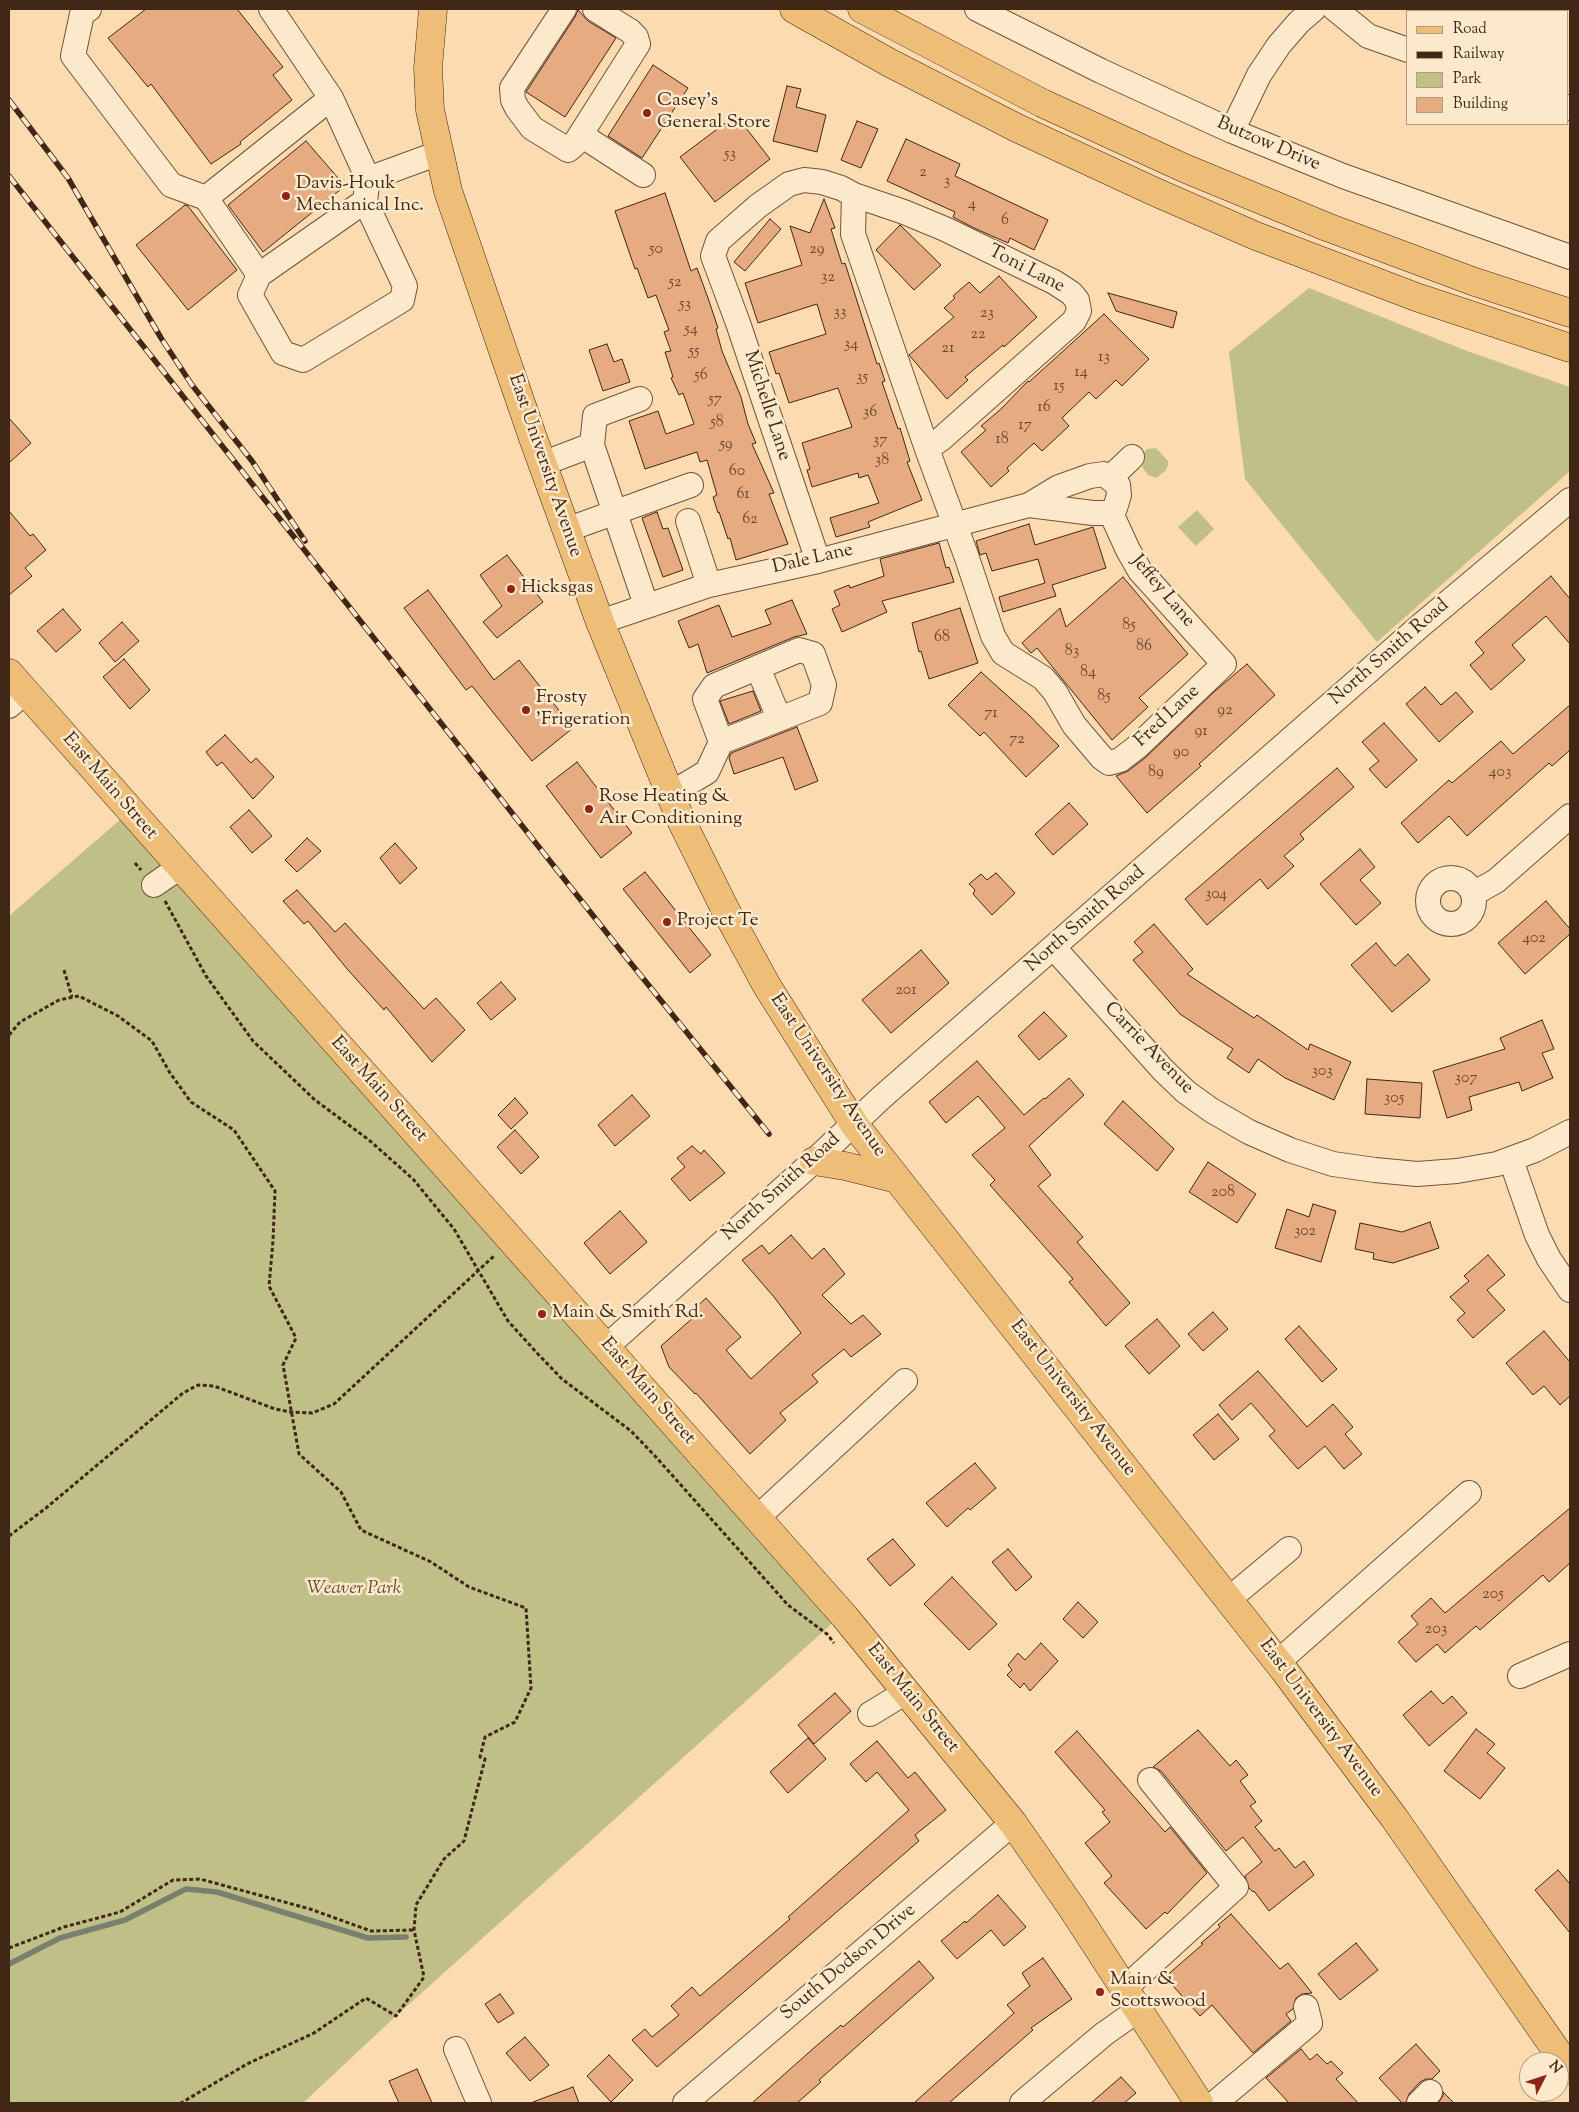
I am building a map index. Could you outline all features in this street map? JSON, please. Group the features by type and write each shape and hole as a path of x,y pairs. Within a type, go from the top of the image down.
{"main road":[{"name":"East University Avenue","path":"432,9 428,68 430,110 448,191 542,464 600,622 670,794 725,909 767,986 854,1124 1278,1662 1395,1819 1570,2070"},
{"path":"794,9 890,63 1017,128 1256,236 1416,296 1570,348"},
{"path":"862,9 1042,102 1184,168 1327,227 1474,282 1570,313"},
{"name":"East Main Street","path":"14,690 180,867 845,1616 1013,1823 1199,2103"},
{"path":"814,1161 845,1166 897,1179"}],"street":[{"path":"89,9 82,14 73,56 171,186 206,198 259,275"},
{"path":"270,9 331,98 366,190 405,286 402,300 303,360 283,354 250,295 259,275 366,190 439,153"},
{"path":"564,9 512,88 513,100 532,128 568,150 574,145 638,44 636,37 630,31 595,9"},
{"name":"Butzow Drive","path":"977,9 1101,72 1232,131 1343,176 1570,258"},
{"path":"1232,131 1259,75 1279,45 1299,22 1314,9"},
{"path":"1335,9 1368,36 1406,49"},
{"path":"206,198 331,98"},
{"path":"581,134 643,175"},
{"name":"Toni Lane","path":"714,251 718,241 758,206 789,184 804,180 822,182 945,229 1054,282 1071,293 1077,300 1079,311 1074,321 941,439 927,449"},
{"path":"854,195 853,234 954,524"},
{"name":"Michelle Lane","path":"714,251 713,256 738,323 818,561"},
{"path":"640,399 595,416 592,445 646,605"},
{"path":"542,464 592,445"},
{"path":"1111,512 1119,495 1118,485 1110,478 1132,457"},
{"name":"Dale Lane","path":"600,622 646,605 709,586 818,561 1029,504 1059,487 1090,476 1104,474 1110,478"},
{"path":"566,530 691,485"},
{"name":"North Smith Road","path":"606,1347 814,1161 882,1097 1420,626 1570,501"},
{"name":"Dale Lane","path":"1029,504 1093,513 1111,512"},
{"name":"Jeffey Lane","path":"1111,512 1128,550 1140,570 1224,664"},
{"path":"688,521 709,586"},
{"name":"Fred Lane","path":"954,524 993,636 1003,653 1043,678 1055,692 1074,725 1102,758 1109,763 1120,760 1137,746 1224,664"},
{"path":"670,794 707,772 721,742 820,703 824,685 812,654 799,650 714,686 705,699 721,742"},
{"path":"758,668 779,718"},
{"path":"1473,894 1496,881 1570,816"},
{"path":"154,886 180,867"},
{"name":"Carrie Avenue","path":"1054,948 1163,1070 1180,1086 1211,1110 1249,1132 1290,1150 1333,1164 1416,1174 1457,1171 1511,1160 1570,1132"},
{"path":"1511,1160 1537,1235 1549,1259 1570,1290"},
{"path":"757,1518 905,1381"},
{"path":"1278,1662 1469,1493"},
{"path":"1229,1599 1288,1550"},
{"path":"1520,1676 1570,1654"},
{"path":"870,1714 906,1692"},
{"path":"1022,2103 1104,2034 1131,1999 1236,1887 1150,1780"},
{"name":"South Dodson Drive","path":"685,2103 1013,1823"},
{"path":"1215,2103 1310,2022 1306,2007"},
{"path":"456,2049 479,2103"}],"path":[{"path":"135,863 164,898 206,976 254,1041 315,1100 369,1140 413,1179 454,1229 508,1321 537,1354 562,1379 631,1431 788,1605 827,1634 839,1648"},
{"path":"64,970 72,997"},
{"path":"9,1035 20,1022 59,1000 79,996 118,1016 152,1041 170,1073 191,1102 234,1130 276,1191 268,1286 296,1338 283,1365 299,1454 341,1492 361,1530 431,1562 469,1587 526,1608 531,1688 515,1722 485,1737 480,1757 485,1759 464,1841 444,1859 416,1905 414,1930 424,1977 396,2016 366,1998 314,2033 247,2064 181,2103"},
{"path":"9,1536 46,1508 183,1393 198,1385 214,1386 275,1409 290,1412 312,1413 334,1404 510,1239"},
{"path":"9,1948 64,1927 120,1912 173,1880 200,1879 310,1908 371,1931 414,1930"}],"green space":[{"path":"1309,288 1467,351 1570,387 1570,471 1377,642 1245,479 1229,352"},
{"path":"1156,448 1168,461 1168,465 1165,471 1156,478 1148,475 1143,468 1141,455 1147,449"},
{"path":"1197,510 1214,529 1196,546 1178,527"},
{"name":"Weaver Park","path":"129,812 837,1619 396,2016 303,2103 9,2103 9,916"}],"building":[{"path":"146,9 237,9 283,67 273,75 292,100 240,142 241,144 211,164 151,84 148,87 108,38"},
{"path":"578,10 588,21 616,38 565,117 526,92"},
{"name":"Casey's General Store","path":"653,65 688,88 642,158 608,136"},
{"path":"787,86 801,89 796,107 826,115 817,152 773,141"},
{"path":"736,115 770,159 715,202 680,157"},
{"path":"857,121 878,129 861,168 841,160"},
{"path":"906,139 960,164 955,176 1048,220 1034,250 1010,238 1008,243 974,228 953,217 955,212 887,181"},
{"name":"Davis-Houk Mechanical Inc.","path":"306,141 345,186 263,252 228,205"},
{"path":"665,193 691,271 697,268 708,298 718,328 716,329 722,351 741,397 748,424 756,443 752,444 774,493 769,494 788,544 736,560 730,538 728,539 713,497 717,495 707,460 700,462 697,452 645,469 629,421 658,411 666,434 694,424 683,393 679,395 671,378 673,377 665,352 671,351 664,332 669,330 656,295 648,298 637,268 635,269 615,211"},
{"path":"824,199 835,228 831,229 842,264 845,263 877,364 879,363 885,381 882,382 898,429 900,428 910,461 907,462 922,500 868,522 870,527 836,537 830,518 879,503 868,475 859,478 858,473 812,487 807,470 810,469 802,443 852,427 838,388 789,403 779,373 776,374 769,352 826,334 817,304 758,323 745,283 802,265 790,226 810,233"},
{"path":"185,205 188,206 237,270 188,310 136,245"},
{"path":"770,219 781,229 745,271 734,262"},
{"path":"900,225 941,265 914,290 876,250"},
{"path":"999,276 1037,317 1004,347 1003,345 965,377 968,380 947,399 909,355 954,317 944,308 955,298 953,296 969,282 980,293"},
{"path":"1108,293 1177,312 1173,328 1116,311"},
{"path":"1104,314 1149,359 1122,386 1116,380 1096,399 1089,392 1062,418 1069,426 1042,451 1034,443 1007,468 1009,471 991,487 961,452 986,430 981,426 1001,409 1028,381"},
{"path":"607,344 614,362 622,359 630,382 603,391 589,350"},
{"path":"9,418 31,443 9,463"},
{"path":"9,511 30,536 33,534 46,550 25,568 32,576 9,595"},
{"path":"657,512 663,529 668,528 683,570 663,577 642,518"},
{"path":"1029,524 1035,545 1093,527 1106,568 1052,585 1056,596 1003,612 999,597 1045,583 1038,559 992,571 986,553 980,555 976,541"},
{"path":"939,543 946,568 949,567 954,582 882,601 887,612 842,632 832,609 840,605 834,591 849,585 850,588 884,576 880,559"},
{"name":"Hicksgas","path":"507,555 543,602 497,638 483,622 502,606 480,575"},
{"path":"1551,576 1570,599 1570,644 1546,616 1512,645 1525,660 1491,690 1470,665 1484,653 1475,642"},
{"path":"1123,577 1188,654 1139,698 1148,707 1112,740 1037,648 1031,653 1022,643 1060,608 1066,627"},
{"path":"428,590 494,680 519,660 573,728 532,761 472,686 466,690 404,608"},
{"path":"792,600 807,634 794,637 707,673 698,644 689,648 678,621 719,605 732,637 771,624 765,610"},
{"path":"960,608 978,663 929,679 921,651 919,652 912,623"},
{"path":"63,609 81,630 56,652 37,631"},
{"path":"122,622 139,641 115,662 99,643"},
{"path":"124,659 150,690 130,709 103,677"},
{"path":"1247,664 1275,695 1199,764 1201,766 1147,813 1116,776 1128,771 1145,758 1215,691"},
{"path":"981,672 1030,716 1059,746 1026,777 984,732 980,736 948,705"},
{"path":"1425,687 1441,705 1456,692 1473,712 1439,742 1406,704"},
{"path":"753,691 761,711 729,724 720,701"},
{"path":"1570,705 1570,750 1552,766 1549,763 1467,836 1449,816 1418,843 1401,823 1449,780 1452,783 1501,741 1513,754"},
{"path":"1384,723 1417,760 1386,788 1369,769 1379,761 1362,742"},
{"path":"797,727 818,781 795,790 783,757 734,774 729,758 731,753"},
{"path":"225,735 251,763 256,758 274,777 253,799 222,762 217,766 206,752"},
{"name":"Rose Heating & Air Conditioning","path":"577,762 632,833 601,858 546,786"},
{"path":"1337,768 1354,787 1300,834 1304,839 1284,856 1294,866 1268,889 1260,879 1207,925 1185,899"},
{"path":"1069,803 1088,824 1053,855 1035,834"},
{"path":"249,810 272,836 252,853 230,827"},
{"path":"307,838 321,851 297,872 285,860"},
{"path":"395,843 417,868 400,884 380,858"},
{"path":"1360,849 1375,867 1360,880 1381,903 1356,925 1320,884"},
{"name":"Project Te","path":"645,872 711,955 690,973 623,889"},
{"path":"996,873 1015,893 992,915 973,894 975,890 969,884 981,874 987,880"},
{"path":"297,890 335,932 345,923 424,1009 436,998 465,1030 432,1062 386,1007 384,1010 348,970 308,921 304,924 283,901"},
{"path":"1546,901 1570,929 1570,934 1525,974 1498,943"},
{"path":"1154,924 1193,969 1187,974 1254,1018 1257,1015 1308,1050 1310,1044 1351,1062 1334,1100 1285,1078 1258,1059 1249,1073 1227,1058 1233,1049 1180,1014 1133,960 1143,952 1134,942"},
{"path":"1376,943 1395,966 1408,954 1430,980 1392,1012 1351,965"},
{"path":"921,950 949,983 891,1033 862,1000"},
{"path":"501,982 516,999 491,1020 477,1003"},
{"path":"1044,1012 1067,1036 1039,1060 1018,1036"},
{"path":"1542,1020 1554,1049 1542,1053 1553,1078 1522,1091 1519,1082 1469,1097 1472,1110 1447,1118 1433,1071 1505,1049 1500,1038"},
{"path":"977,1061 1024,1115 1069,1078 1084,1095 1029,1146 1051,1175 1038,1186 1083,1237 1077,1242 1130,1303 1106,1326 1069,1282 1073,1279 990,1185 995,1180 972,1155 1005,1128 978,1096 946,1123 929,1102"},
{"path":"1367,1079 1422,1083 1420,1118 1365,1114"},
{"path":"632,1095 650,1116 615,1146 598,1125"},
{"path":"515,1098 528,1113 511,1129 498,1115"},
{"path":"1123,1101 1174,1149 1157,1171 1104,1124"},
{"path":"515,1130 539,1157 521,1174 497,1147"},
{"path":"692,1146 701,1154 704,1150 725,1173 690,1201 671,1179 685,1167 677,1158"},
{"path":"1208,1162 1256,1194 1237,1223 1189,1192"},
{"path":"1313,1204 1336,1211 1321,1262 1275,1248 1287,1209 1309,1217"},
{"path":"620,1211 647,1242 610,1274 584,1243"},
{"path":"1430,1222 1439,1248 1393,1263 1373,1259 1374,1253 1355,1249 1360,1223 1402,1232"},
{"path":"791,1235 812,1259 824,1248 845,1274 822,1295 851,1324 863,1315 881,1334 851,1357 844,1349 812,1375 818,1382 780,1413 786,1420 750,1454 696,1393 669,1367 661,1346 695,1316 691,1312 706,1298 741,1337 726,1350 751,1379 801,1333 774,1297 742,1260 762,1245 769,1254"},
{"path":"1488,1255 1505,1275 1487,1290 1505,1310 1473,1338 1457,1320 1465,1313 1450,1297 1469,1281 1464,1276"},
{"path":"1213,1312 1228,1329 1203,1351 1188,1334"},
{"path":"1157,1319 1180,1346 1149,1374 1125,1346"},
{"path":"1299,1326 1337,1369 1322,1382 1285,1339"},
{"path":"1544,1331 1570,1362 1570,1396 1560,1405 1544,1386 1533,1395 1506,1363"},
{"path":"1258,1371 1307,1427 1333,1404 1353,1427 1345,1434 1362,1454 1344,1469 1325,1446 1298,1469 1269,1436 1275,1431 1251,1403 1232,1420 1219,1405"},
{"path":"1218,1414 1239,1439 1214,1460 1193,1435"},
{"path":"975,1463 996,1488 970,1510 968,1508 947,1527 926,1503"},
{"path":"1570,1508 1570,1563 1549,1582 1543,1575 1480,1630 1476,1626 1445,1653 1437,1644 1416,1662 1398,1642 1418,1624 1411,1616 1431,1598 1445,1613"},
{"path":"893,1539 915,1565 890,1586 867,1559"},
{"path":"1008,1549 1032,1577 1016,1591 992,1562"},
{"path":"952,1577 997,1624 969,1650 924,1604"},
{"path":"1078,1602 1098,1622 1083,1638 1063,1619"},
{"path":"1041,1643 1058,1661 1030,1691 1024,1683 1020,1688 1007,1675 1012,1670 1008,1665 1018,1653 1025,1660"},
{"path":"1431,1691 1443,1704 1452,1696 1467,1713 1429,1746 1403,1715"},
{"path":"835,1693 851,1711 814,1744 798,1725"},
{"path":"1476,1729 1495,1744 1487,1753 1505,1768 1480,1799 1444,1771"},
{"path":"1198,1730 1230,1766 1236,1760 1248,1775 1240,1781 1256,1802 1250,1806 1262,1821 1255,1827 1275,1851 1279,1848 1295,1868 1304,1861 1314,1875 1269,1911 1254,1891 1249,1888 1245,1876 1262,1862 1243,1837 1226,1851 1161,1771 1153,1767"},
{"path":"1077,1731 1165,1832 1170,1827 1207,1873 1167,1914 1165,1912 1146,1929 1104,1883 1112,1876 1085,1843 1110,1822 1102,1812 1105,1810 1055,1752"},
{"path":"808,1738 826,1759 788,1793 770,1772"},
{"path":"877,1741 908,1778 915,1772 946,1810 915,1835 919,1841 657,2067 632,2040 645,2029 652,2037 679,2015 671,2006 692,1987 700,1996 790,1919 788,1917 909,1810 877,1772 866,1782 850,1764"},
{"path":"1558,1870 1570,1884 1570,1933 1535,1890"},
{"path":"998,1895 1026,1927 1004,1946 991,1930 957,1959 941,1941 965,1921 966,1923"},
{"path":"1231,1914 1280,1969 1288,1963 1312,1993 1302,1994 1296,1998 1293,2009 1286,2014 1291,2021 1253,2053 1212,2005 1200,2016 1165,1977 1203,1944 1201,1943 1220,1927 1218,1925"},
{"path":"1356,1943 1378,1970 1340,2000 1318,1974"},
{"path":"1043,1958 1072,1999 1031,2028 1033,2030 949,2103 914,2103 1014,2013 1007,2005 1030,1986 1022,1973"},
{"path":"919,1961 934,1978 819,2080 821,2082 797,2103 752,2103 815,2047 841,2025 843,2027"},
{"path":"500,1994 514,2013 498,2023 485,2004"},
{"path":"525,2037 549,2065 530,2081 506,2053"},
{"path":"1416,2044 1440,2071 1432,2079 1420,2082 1409,2094 1406,2103 1402,2103 1379,2078"},
{"path":"1301,2049 1310,2060 1317,2054 1327,2064 1331,2061 1343,2073 1336,2079 1358,2103 1289,2103 1266,2078"},
{"path":"609,2055 633,2080 611,2102 587,2076"},
{"path":"417,2069 432,2103 399,2103 389,2081"},
{"path":"1121,2077 1136,2093 1124,2103 1091,2103"},
{"path":"573,2087 579,2103 533,2103 533,2102"},
{"path":"1443,2092 1454,2103 1438,2103 1443,2096"}],"waterway":[{"path":"9,1964 60,1938 125,1920 186,1889 217,1892 368,1938 406,1937"}],"railway":[{"path":"9,100 68,178 161,338 192,385 252,461 305,541"},
{"path":"9,176 625,956 769,1134"}],"place":[{"name":"Casey's General Store","path":"647,113"},
{"name":"Davis-Houk Mechanical Inc.","path":"286,196"},
{"name":"Hicksgas","path":"511,589"},
{"name":"Frosty 'Frigeration","path":"526,710"},
{"name":"Rose Heating & Air Conditioning","path":"589,809"},
{"name":"Project Te","path":"667,922"},
{"name":"Main & Smith Rd.","path":"542,1314"},
{"name":"Main & Scottswood","path":"1100,1992"}]}
